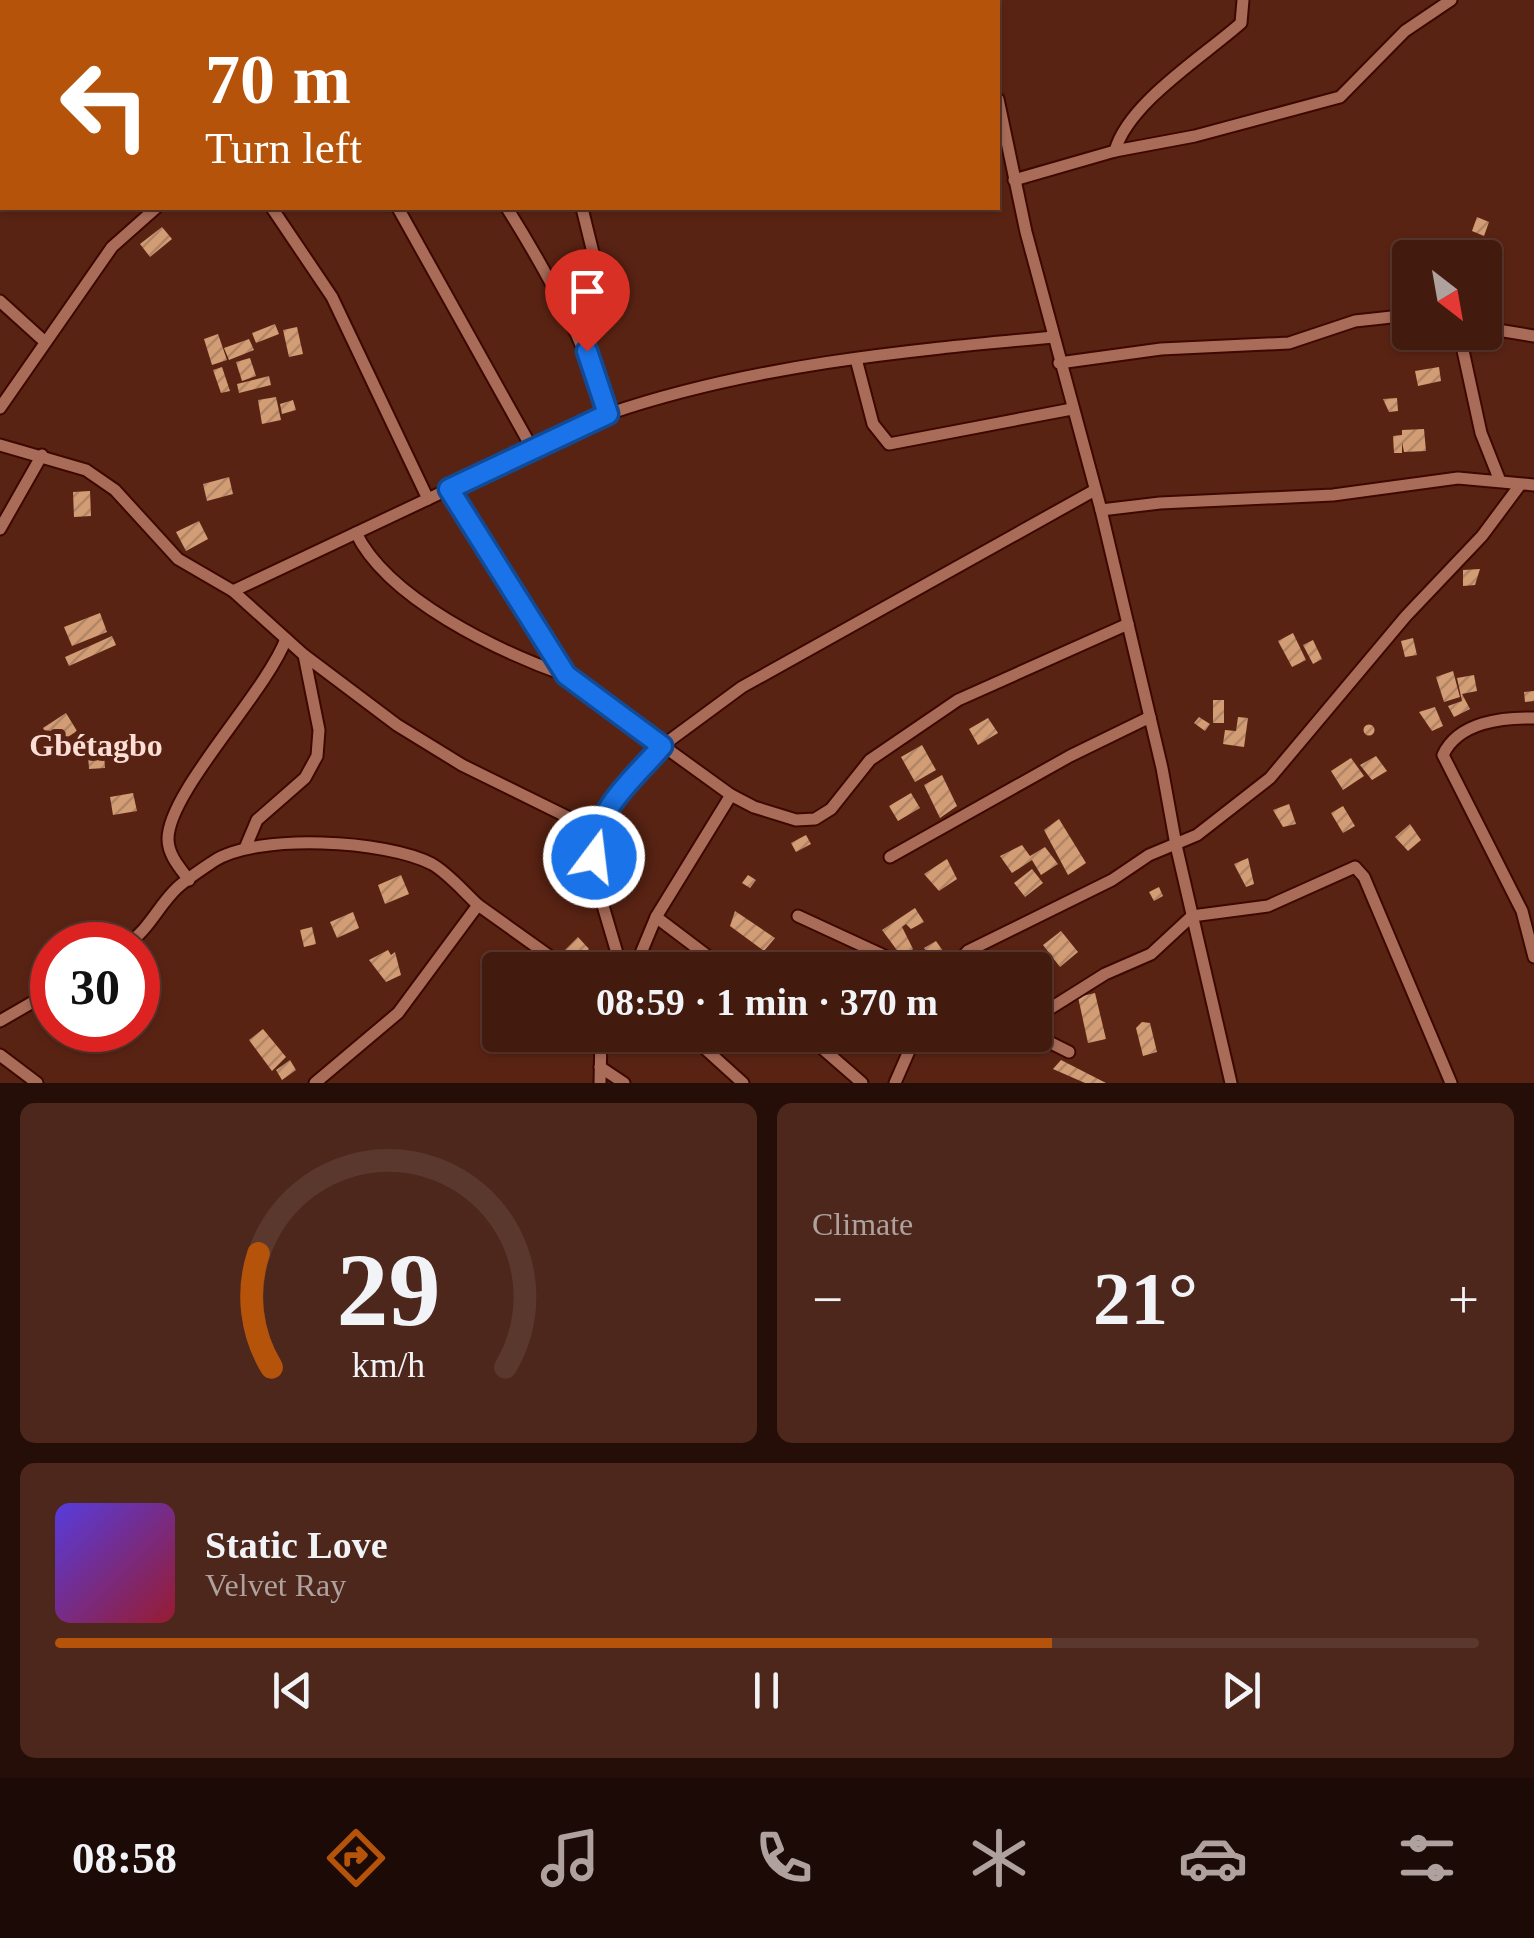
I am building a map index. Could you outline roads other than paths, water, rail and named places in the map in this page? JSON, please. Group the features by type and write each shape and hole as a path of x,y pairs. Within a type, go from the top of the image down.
{"street":[{"path":"1116,150 1120,135 1157,93 1241,23 1243,0"},
{"path":"1014,180 1116,150 1195,136 1340,98 1405,31 1451,0"},
{"path":"1000,109 1059,363 1101,510 1150,716 1231,1083"},
{"path":"0,408 112,247 154,210"},
{"path":"273,210 332,296 428,499"},
{"path":"399,210 533,450"},
{"path":"507,210 553,281 587,351 608,414"},
{"path":"582,210 602,289"},
{"path":"0,302 44,341"},
{"path":"1059,363 1161,349 1288,343 1355,321 1392,317"},
{"path":"1502,331 1534,336"},
{"path":"233,591 608,414 754,375 1053,336"},
{"path":"1463,350 1481,433 1500,482"},
{"path":"856,359 873,424 889,444 1072,410"},
{"path":"0,445 86,470 114,490 178,560 233,591 304,655 396,725 462,765 594,830"},
{"path":"0,529 42,455"},
{"path":"1101,510 1160,503 1334,495 1458,478 1534,485"},
{"path":"967,952 1112,880 1150,854 1176,846 1270,778 1406,616 1482,536 1520,485"},
{"path":"449,489 566,675"},
{"path":"617,952 596,882 594,830 607,809 662,746 742,687 1095,490"},
{"path":"356,533 376,567 413,594 510,655 566,675 731,795 782,816 815,820 831,809 870,760 958,700 1128,624"},
{"path":"188,880 168,844 169,828 196,779 277,662 286,639"},
{"path":"246,846 257,820 305,778 317,756 319,730 304,655"},
{"path":"890,857 1150,716"},
{"path":"1534,718 1506,717 1474,727 1448,745 1443,755 1522,910 1534,957"},
{"path":"641,952 656,917 731,795"},
{"path":"148,922 188,880 218,858 246,846 352,846 402,854 432,864 478,905 545,952"},
{"path":"1052,1007 1105,974 1151,954 1192,916 1268,906 1355,867 1364,877 1451,1083"},
{"path":"315,1083 398,1013 478,905"},
{"path":"798,916 876,952"},
{"path":"656,917 702,952"},
{"path":"0,1022 30,1005"},
{"path":"1052,1044 1069,1052"},
{"path":"600,1083 601,1052"},
{"path":"709,1052 743,1083"},
{"path":"826,1052 862,1083"},
{"path":"895,1083 909,1052"},
{"path":"0,1055 37,1083"},
{"path":"600,1067 624,1083"}],"district":[{"name":"Gbétagbo","path":"96,745"}]}
